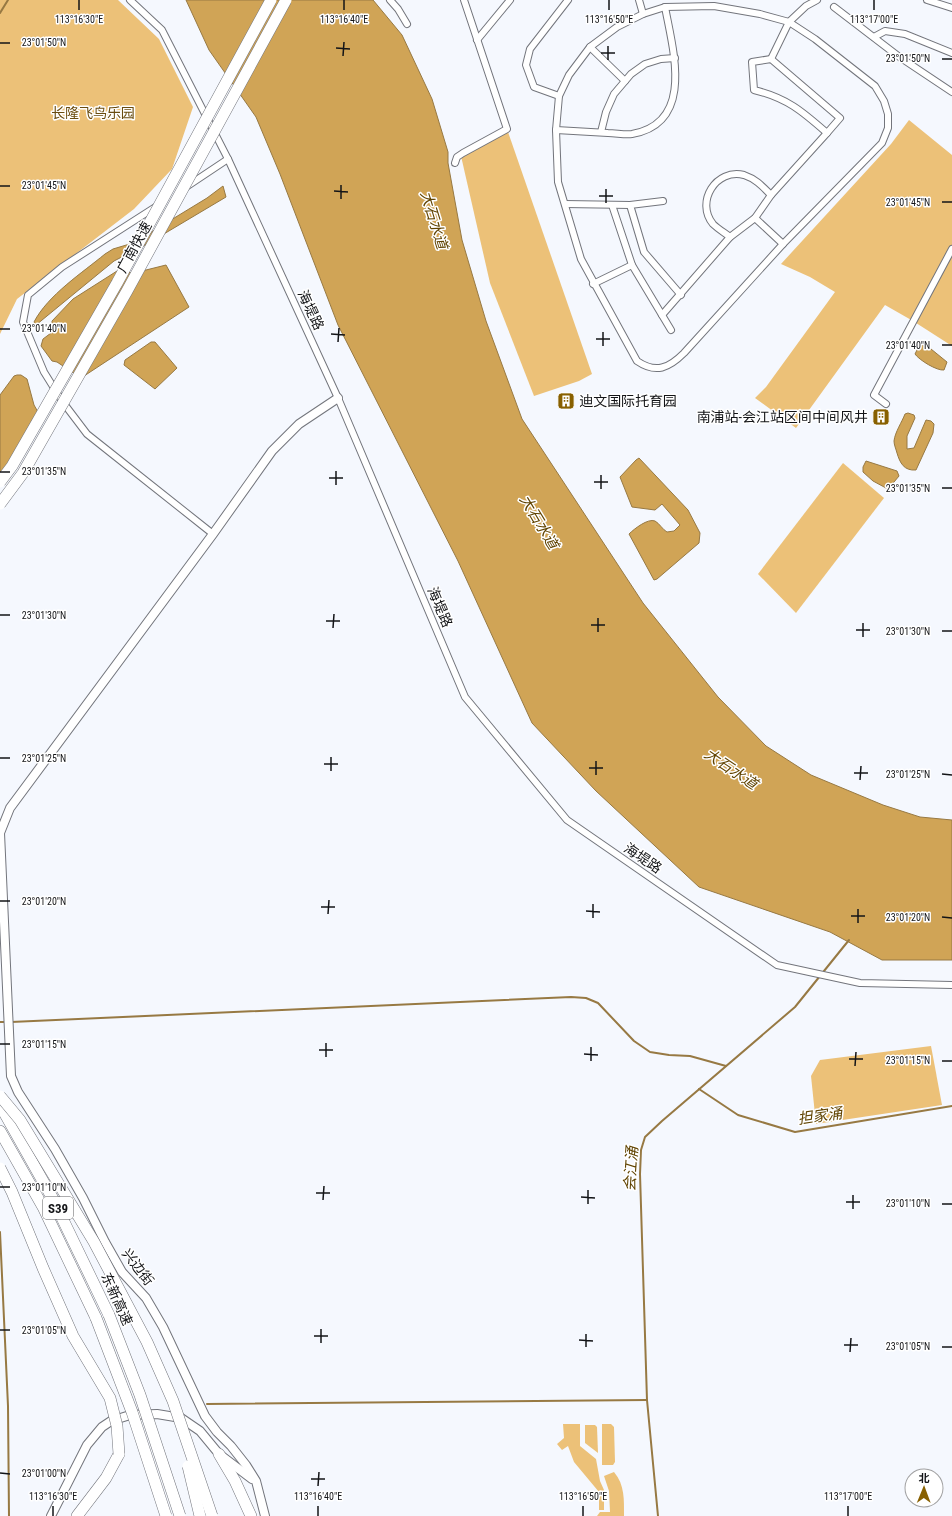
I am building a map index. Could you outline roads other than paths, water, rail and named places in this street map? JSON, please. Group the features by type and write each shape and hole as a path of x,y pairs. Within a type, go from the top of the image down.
{"highway":[{"name":"广南快速","path":"0,482 12,466 117,283 271,0"},
{"name":"广南快速","path":"0,504 23,473 123,298 286,0"},
{"path":"0,1096 20,1120 94,1242 147,1342 173,1401 212,1516"},
{"name":"东新高速","path":"0,1105 53,1199 109,1315 140,1395 180,1516"},
{"name":"东新高速","path":"0,1131 42,1207 96,1318 132,1412 166,1516"},
{"path":"0,1168 12,1192 73,1336 110,1398 117,1426 119,1454 111,1480 100,1498 85,1516"},
{"path":"173,1401 200,1516"},
{"path":"77,1516 106,1478 119,1454"},
{"path":"219,1454 235,1481 251,1516"}],"street":[{"name":"海堤路","path":"130,0 162,30 228,160 338,398 466,697 567,820 777,965 860,983 952,984"},
{"path":"390,0 398,9 407,24"},
{"path":"455,163 457,157 463,153 507,129 464,0"},
{"path":"477,40 510,0"},
{"path":"559,96 534,87 526,66 530,49 568,0"},
{"path":"639,0 643,14"},
{"path":"771,59 789,22 806,6 817,0"},
{"path":"927,0 952,8"},
{"path":"714,6 760,14 789,22 815,39 875,86 884,101 888,114 888,128 882,143 783,244 684,353 673,364 659,368 647,368 637,361 593,284 581,259 558,182 556,130 559,96 569,75 590,47 617,27 643,14 665,7 714,6"},
{"path":"556,130 631,134 648,130 662,120 670,109 676,87 675,58 665,7"},
{"path":"834,7 898,56 952,92"},
{"path":"874,37 885,31 906,34 952,53"},
{"path":"590,47 625,81"},
{"path":"601,132 606,112 614,94 625,81 644,64 662,58 675,58"},
{"path":"662,315 730,237 755,218 771,195 827,133 840,118 771,59 752,62 754,90 772,94 800,109 827,133"},
{"path":"213,534 87,434 62,401 44,372 23,322 28,295 62,267 228,160"},
{"path":"730,237 713,224 706,208 709,190 716,180 730,174 744,175 758,182 771,195"},
{"path":"565,204 630,205 663,201"},
{"path":"612,205 632,265 671,330"},
{"path":"630,205 644,252 681,295"},
{"path":"755,218 783,244"},
{"path":"886,404 874,395 952,249"},
{"path":"593,284 632,265"},
{"name":"兴边街","path":"265,1516 256,1481 246,1465 205,1416 163,1327 146,1298 122,1272 73,1180 18,1092 11,1076 7,1016 0,833 10,808 213,534 272,451 299,424 338,398"},
{"path":"51,1516 87,1445 102,1427 130,1415 157,1414 181,1418 200,1431 219,1454 256,1481"}],"water":[{"name":"大石水道","path":"186,0 373,0 402,35 432,99 448,152 448,163 462,240 486,321 522,419 643,603 718,697 766,746 811,775 883,805 920,817 952,820 952,960 882,960 830,932 699,887 596,791 532,723 458,561 338,325 280,174 256,117 209,50"},
{"path":"223,186 226,197 147,244 114,261 36,325 34,322 48,303 66,285 105,254 113,249 133,243 207,198"},
{"path":"166,265 189,307 81,378 57,362 52,361 41,346 43,339 55,330 52,327 52,321 73,299 117,271 134,273"},
{"path":"151,342 155,342 177,368 155,389 124,365 125,360"},
{"path":"920,344 931,349 947,362 944,370 933,367 924,362 915,354"},
{"path":"21,375 27,379 34,405 42,419 0,478 0,395 14,376"},
{"path":"908,413 914,415 915,418 907,436 907,449 914,448 926,420 931,421 934,424 933,433 916,470 908,469 903,466 898,457 894,442 905,414"},
{"path":"639,458 688,510 700,533 699,543 654,580 629,534 645,522 652,520 658,523 667,532 674,531 680,525 662,504 655,510 632,507 620,477"},
{"path":"866,461 897,471 899,476 889,488 886,488 873,481 863,472 863,467"}],"waterway":[{"path":"0,13 8,0"},
{"name":"会江涌","path":"658,1516 647,1400 640,1174 641,1150 645,1137 795,1007 849,940"},
{"path":"11,1022 571,997 586,998 598,1003 634,1041 650,1052 690,1056 726,1066"},
{"path":"0,1022 7,1022"},
{"name":"担家涌","path":"699,1089 738,1115 795,1132 952,1106"},
{"path":"0,1232 8,1406 9,1516"},
{"path":"207,1404 647,1400"}],"place":[{"name":"迪文国际托育园","path":"566,401"},
{"name":"南浦站-会江站区间中间风井","path":"881,417"}],"park label":[{"name":"长隆飞鸟乐园","path":"93,113"}]}
